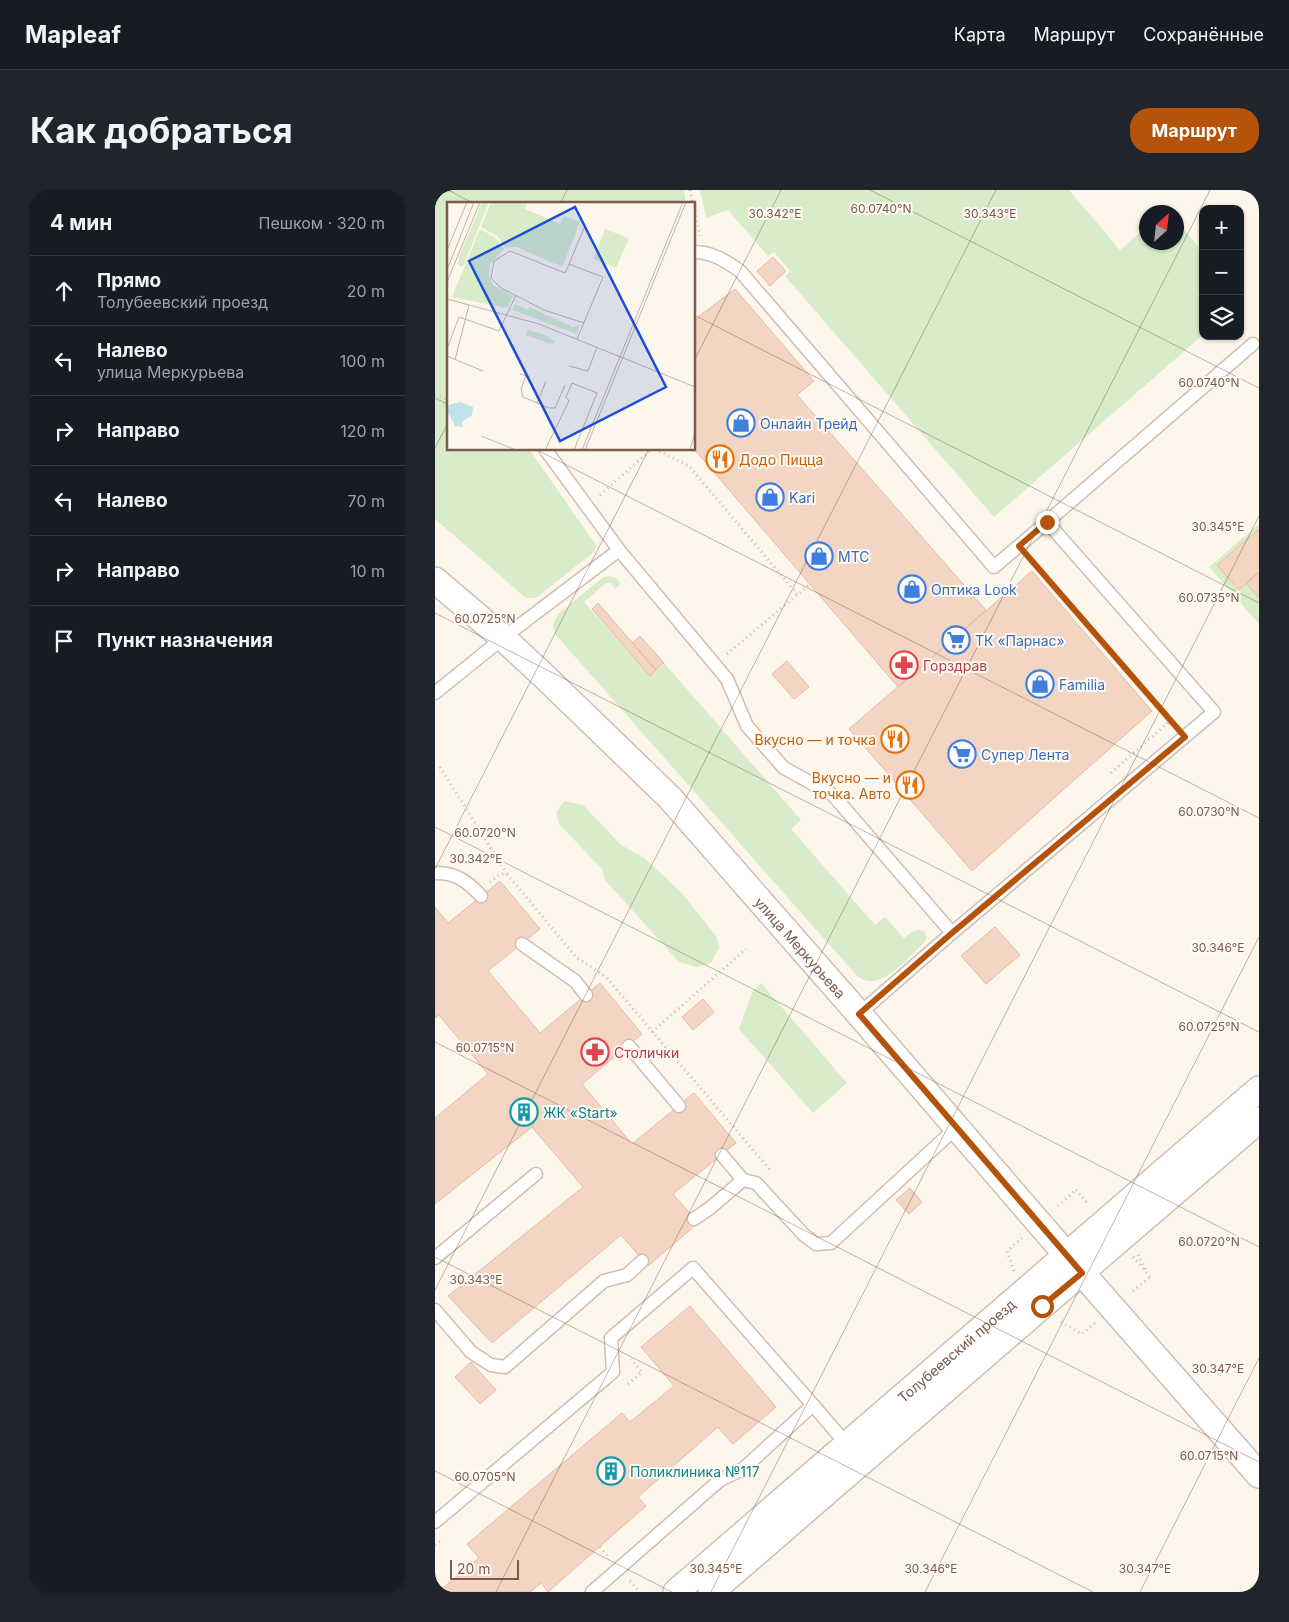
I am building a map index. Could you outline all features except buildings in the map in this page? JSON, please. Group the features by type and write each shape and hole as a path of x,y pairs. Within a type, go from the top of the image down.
{"street":[{"name":"улица Меркурьева","path":"435,580 503,638 670,798 1259,1475"},
{"name":"Толубеевский проезд","path":"676,1592 855,1453 1074,1264 1259,1089"},
{"name":"Толубеевский проезд","path":"1074,1264 1259,1120"},
{"name":"Толубеевский проезд","path":"711,1592 855,1453"}],"lane":[{"path":"698,252 723,259 740,271 994,567 1253,344"},
{"path":"546,450 619,550 727,679 747,726 784,768 833,795 952,933"},
{"path":"859,1014 1214,712 1047,522"},
{"path":"435,693 503,638 619,550"},
{"path":"435,873 442,872 462,878 479,894"},
{"path":"522,944 575,981 586,995"},
{"path":"629,1046 679,1106"},
{"path":"722,1155 743,1180 756,1183 804,1235 816,1244 831,1243 957,1127"},
{"path":"435,1258 536,1174"},
{"path":"694,1219 743,1180"},
{"path":"435,1310 471,1352 491,1365 505,1367 604,1281 627,1275 642,1261"},
{"path":"435,1522 613,1372 611,1338 693,1268 855,1453"},
{"path":"591,1592 720,1480 743,1469 813,1405"}],"path":[{"path":"695,224 698,252"},
{"path":"435,395 447,399"},
{"path":"587,507 650,450"},
{"path":"657,450 689,466 798,594"},
{"path":"1019,546 1185,737"},
{"path":"715,664 810,584"},
{"path":"440,767 507,874 576,956 606,977 775,1175"},
{"path":"479,894 501,874 507,874"},
{"path":"653,1032 746,949"},
{"path":"1058,1206 1076,1190 1096,1205"},
{"path":"1015,1272 1007,1251 1022,1238"},
{"path":"1133,1291 1150,1277 1134,1247"},
{"path":"1059,1321 1082,1334 1097,1321"},
{"path":"626,1353 642,1372 627,1385"},
{"path":"435,1545 450,1532"}],"green space":[{"path":"435,190 684,190 686,202 447,202 447,450 530,450 596,545 594,552 536,598 526,598 435,519"},
{"path":"700,190 1069,190 1120,250 1139,233 1139,250 1184,250 1184,230 1199,247 1199,338 994,517 785,276 790,271 774,252 768,256 728,210 706,218"},
{"path":"1259,524 1259,624 1209,567"},
{"path":"609,576 616,578 621,583 615,589 611,583 606,583 584,602 650,676 665,664 801,820 791,829 875,925 885,917 904,938 916,930 925,932 927,937 925,942 891,973 875,981 868,981 857,976 555,634 553,626 558,614 602,578"},
{"path":"565,801 583,805 621,845 643,857 681,892 717,937 719,948 711,963 697,967 679,962 605,880 602,869 559,824 556,812"},
{"path":"761,983 847,1083 813,1113 739,1029 752,992"}],"place":[{"name":"Онлайн Трейд","path":"741,423"},
{"name":"Додо Пицца","path":"720,459"},
{"name":"Kari","path":"770,497"},
{"name":"МТС","path":"819,556"},
{"name":"Оптика Look","path":"912,589"},
{"name":"ТК «Парнас»","path":"956,640"},
{"name":"Горздрав","path":"904,665"},
{"name":"Familia","path":"1040,684"},
{"name":"Вкусно — и точка","path":"895,739"},
{"name":"Супер Лента","path":"962,754"},
{"name":"Вкусно — и точка. Авто","path":"910,785"},
{"name":"Столички","path":"595,1052"},
{"name":"ЖК «Start»","path":"524,1112"},
{"name":"Поликлиника №117","path":"611,1471"}],"route":[{"path":"1042,1306 1082,1273 859,1014 952,933 1185,737 1019,546 1047,522"}]}
